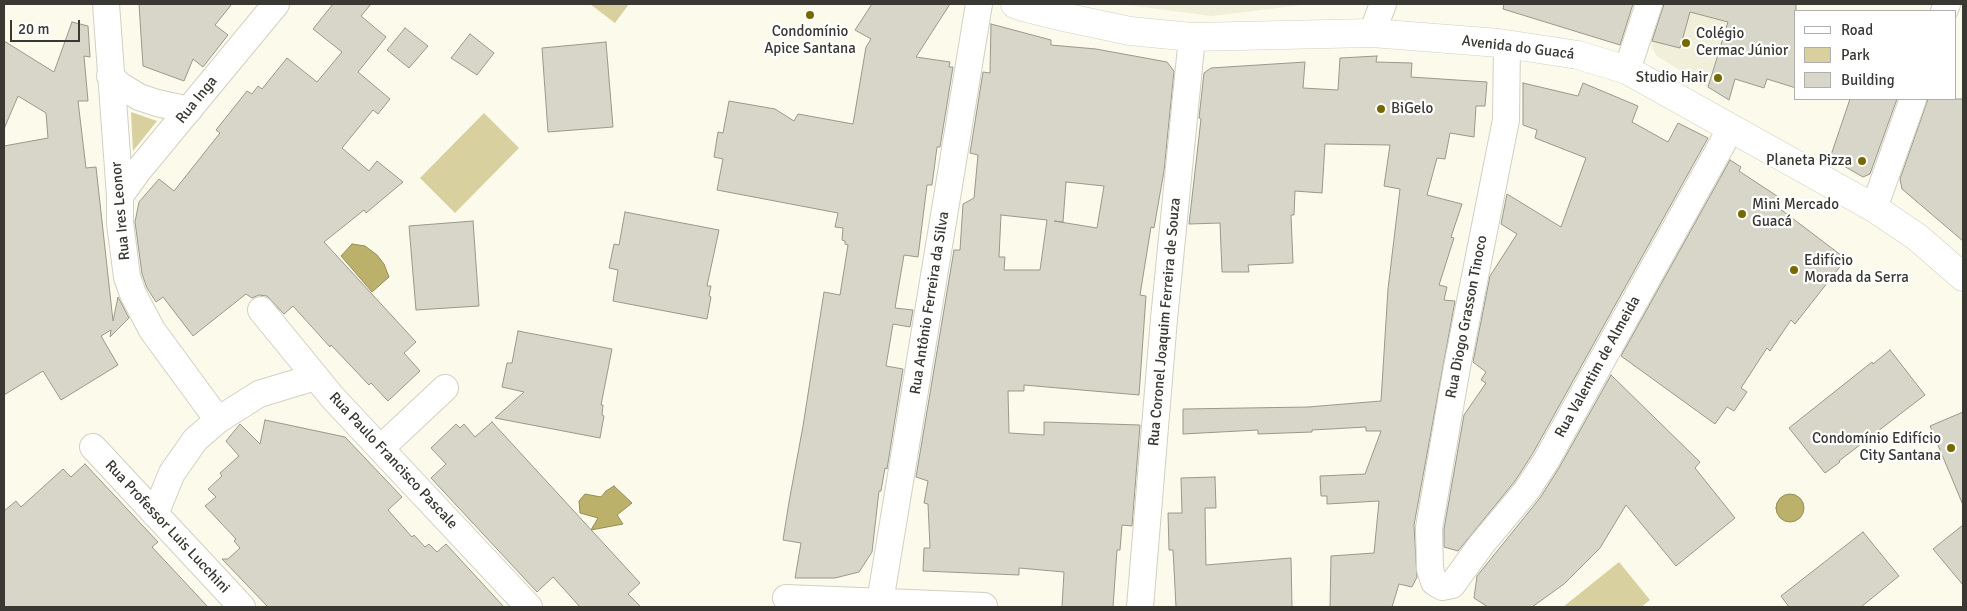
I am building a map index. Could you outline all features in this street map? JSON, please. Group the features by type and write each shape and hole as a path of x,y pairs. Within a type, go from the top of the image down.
{"street":[{"name":"Rua Ires Leonor","path":"106,4 120,196 120,223 127,277 133,294 152,330 218,420"},
{"name":"Rua Inga","path":"120,196 138,171 276,4"},
{"name":"Rua Antônio Ferreira da Silva","path":"880,602 979,4"},
{"name":"Avenida do Guacá","path":"1015,4 1059,16 1130,31 1192,37 1372,33 1507,44 1578,55 1627,70 1874,208 1917,237 1963,277"},
{"path":"1372,33 1383,4"},
{"path":"1627,70 1649,4"},
{"name":"Rua Coronel Joaquim Ferreira de Souza","path":"1140,607 1164,319 1192,37"},
{"name":"Rua Diogo Grasson Tinoco","path":"1442,586 1434,582 1430,569 1429,528 1457,367 1506,120 1507,44"},
{"path":"110,76 121,86 139,97 189,110"},
{"path":"1874,208 1913,100"},
{"name":"Rua Valentim de Almeida","path":"1442,586 1452,585 1527,490 1546,461 1731,128"},
{"name":"Rua Paulo Francisco Pascale","path":"261,310 315,377 529,607"},
{"path":"155,514 172,473 195,440 218,420 259,394 315,377"},
{"path":"380,448 445,388"},
{"name":"Rua Professor Luis Lucchini","path":"93,447 242,607"},
{"path":"786,598 984,606"}],"shaded area":[{"path":"1119,4 1302,4 1302,5 1212,16"},
{"name":"Colégio Cermac Júnior","path":"1662,4 1733,4 1707,87 1657,56 1653,50 1651,41"},
{"path":"352,244 365,246 377,255 384,264 389,277 372,292 341,256"},
{"path":"614,486 632,503 617,515 623,524 591,530 598,518 580,513 579,501 585,494 601,497"},
{"path":"1790,494 1800,498 1804,508 1800,518 1790,522 1780,518 1776,508 1780,498"}],"green space":[{"path":"590,4 629,4 615,23"},
{"path":"131,112 157,121 133,151"},
{"path":"484,113 519,148 455,213 420,178"},
{"path":"1619,562 1650,600 1641,607 1563,607"}],"building":[{"path":"139,4 232,4 215,25 228,35 203,67 193,59 184,81 143,66"},
{"path":"333,4 371,4 361,16 386,37 358,72 390,99 378,114 373,110 342,148 369,171 377,161 403,182 366,213 364,210 324,242 416,342 404,353 420,371 388,401 371,383 369,385 331,345 330,347 293,306 284,314 267,296 259,295 252,298 246,294 193,336 163,297 156,302 147,288 142,274 135,222 139,202 159,179 174,191 220,133 216,130 247,91 252,94 258,86 262,89 287,58 317,82 342,52 313,29"},
{"path":"872,4 950,4 916,57 950,62 949,67 953,67 940,147 937,147 932,185 927,185 918,257 904,255 895,308 913,310 910,327 893,324 886,366 903,369 887,469 885,468 881,491 879,491 872,552 859,572 835,578 795,578 801,543 783,540 789,502 824,292 840,295 848,245 842,240 843,228 835,227 838,213 717,190 723,159 714,157 718,132 723,133 729,101 775,109 794,121 798,114 853,124 866,47 871,39 855,30"},
{"path":"1504,4 1633,4 1620,45 1503,9"},
{"path":"1664,4 1796,4 1796,10 1794,10 1794,87 1767,79 1764,88 1735,79 1729,100 1708,87 1728,22 1690,12 1680,48 1652,41"},
{"path":"72,22 88,26 90,57 84,56 88,101 78,101 86,168 96,167 113,321 118,297 129,318 110,337 111,330 101,336 118,365 61,400 43,371 4,395 4,146 48,138 46,113 18,96 4,129 4,41 54,72"},
{"path":"991,24 1051,40 1051,45 1096,49 1167,62 1174,71 1164,171 1154,228 1151,227 1140,295 1146,296 1139,395 1024,385 1024,391 1008,391 1009,433 1044,435 1044,422 1140,425 1132,526 1122,525 1120,550 1117,550 1113,607 1062,607 1064,572 1019,568 1019,575 923,571 924,548 930,548 928,504 924,503 928,481 916,477 954,250 960,250 963,204 974,198 978,155 970,153 983,72 990,73","holes":["1066,182 1104,186 1097,228 1054,221 1063,222","1001,215 1047,220 1040,270 1004,270 1005,257 999,257"]},
{"path":"405,28 428,46 409,68 387,50"},
{"path":"470,34 494,53 477,75 451,58"},
{"path":"606,42 613,127 548,132 542,48"},
{"path":"1377,56 1376,62 1412,63 1411,77 1487,82 1485,106 1476,106 1474,137 1450,133 1445,159 1437,158 1427,195 1462,204 1451,237 1454,238 1439,285 1447,287 1444,300 1455,301 1414,525 1417,577 1412,587 1399,584 1392,607 1330,607 1331,556 1374,553 1379,501 1327,504 1327,496 1321,496 1320,476 1365,474 1381,431 1366,431 1366,427 1312,430 1312,432 1258,434 1258,430 1183,434 1183,409 1308,407 1381,401 1388,289 1400,189 1384,186 1390,145 1325,144 1322,193 1295,191 1294,215 1291,215 1293,263 1248,265 1249,272 1222,272 1220,223 1189,224 1201,119 1199,118 1204,73 1211,68 1305,62 1303,88 1338,90 1340,58"},
{"path":"1523,83 1578,96 1583,83 1638,106 1632,122 1668,142 1678,123 1708,138 1533,453 1515,481 1458,551 1444,547 1444,529 1464,415 1486,383 1481,380 1486,372 1473,362 1490,276 1517,234 1501,224 1507,194 1561,227 1586,158 1535,138 1537,130 1523,125"},
{"path":"1963,99 1963,241 1902,189 1900,179 1928,100"},
{"path":"1850,100 1897,100 1870,174 1863,177 1830,158"},
{"path":"1730,160 1741,167 1739,171 1780,198 1775,205 1846,259 1795,324 1791,320 1770,351 1767,348 1741,388 1747,392 1734,411 1727,407 1715,424 1621,356"},
{"path":"625,212 719,230 707,286 711,286 709,296 711,297 707,319 613,301 618,270 609,268 614,244 619,245"},
{"path":"473,221 479,306 416,310 409,226"},
{"path":"518,331 612,349 601,405 603,405 602,415 604,416 600,438 495,418 524,392 502,387 507,363 512,363"},
{"path":"1890,350 1925,395 1825,473 1789,428 1872,362 1873,364"},
{"path":"1611,375 1700,462 1695,468 1735,518 1676,566 1626,505 1600,548 1564,584 1532,607 1488,607 1474,598 1477,576 1540,498"},
{"name":"Condomínio Edifício City Santana","path":"1963,412 1963,505 1930,426"},
{"path":"265,420 345,437 402,497 388,510 412,537 414,535 425,547 429,544 437,552 446,544 504,607 268,607 222,559 228,559 240,548 234,541 236,539 205,506 216,497 208,489 222,476 220,473 239,456 226,441 240,424 260,444"},
{"path":"492,422 640,583 628,594 641,607 580,607 553,577 537,592 431,478 446,464 431,448 456,424 460,428 464,424 475,437"},
{"path":"85,464 158,542 152,547 208,607 4,607 4,511 16,501 21,507 63,469 71,477"},
{"path":"1215,477 1216,508 1205,508 1206,565 1291,558 1292,607 1176,607 1173,550 1169,550 1168,513 1182,513 1181,478"},
{"path":"1963,525 1963,585 1933,549"},
{"path":"1863,532 1899,576 1861,607 1789,607 1781,596"}],"place":[{"name":"Condomínio Apice Santana","path":"810,15"},
{"name":"Colégio Cermac Júnior","path":"1686,43"},
{"name":"Studio Hair","path":"1718,78"},
{"name":"BiGelo","path":"1381,109"},
{"name":"Planeta Pizza","path":"1862,161"},
{"name":"Mini Mercado Guacá","path":"1742,214"},
{"name":"Edifício Morada da Serra","path":"1794,270"},
{"name":"Condomínio Edifício City Santana","path":"1951,448"}]}
